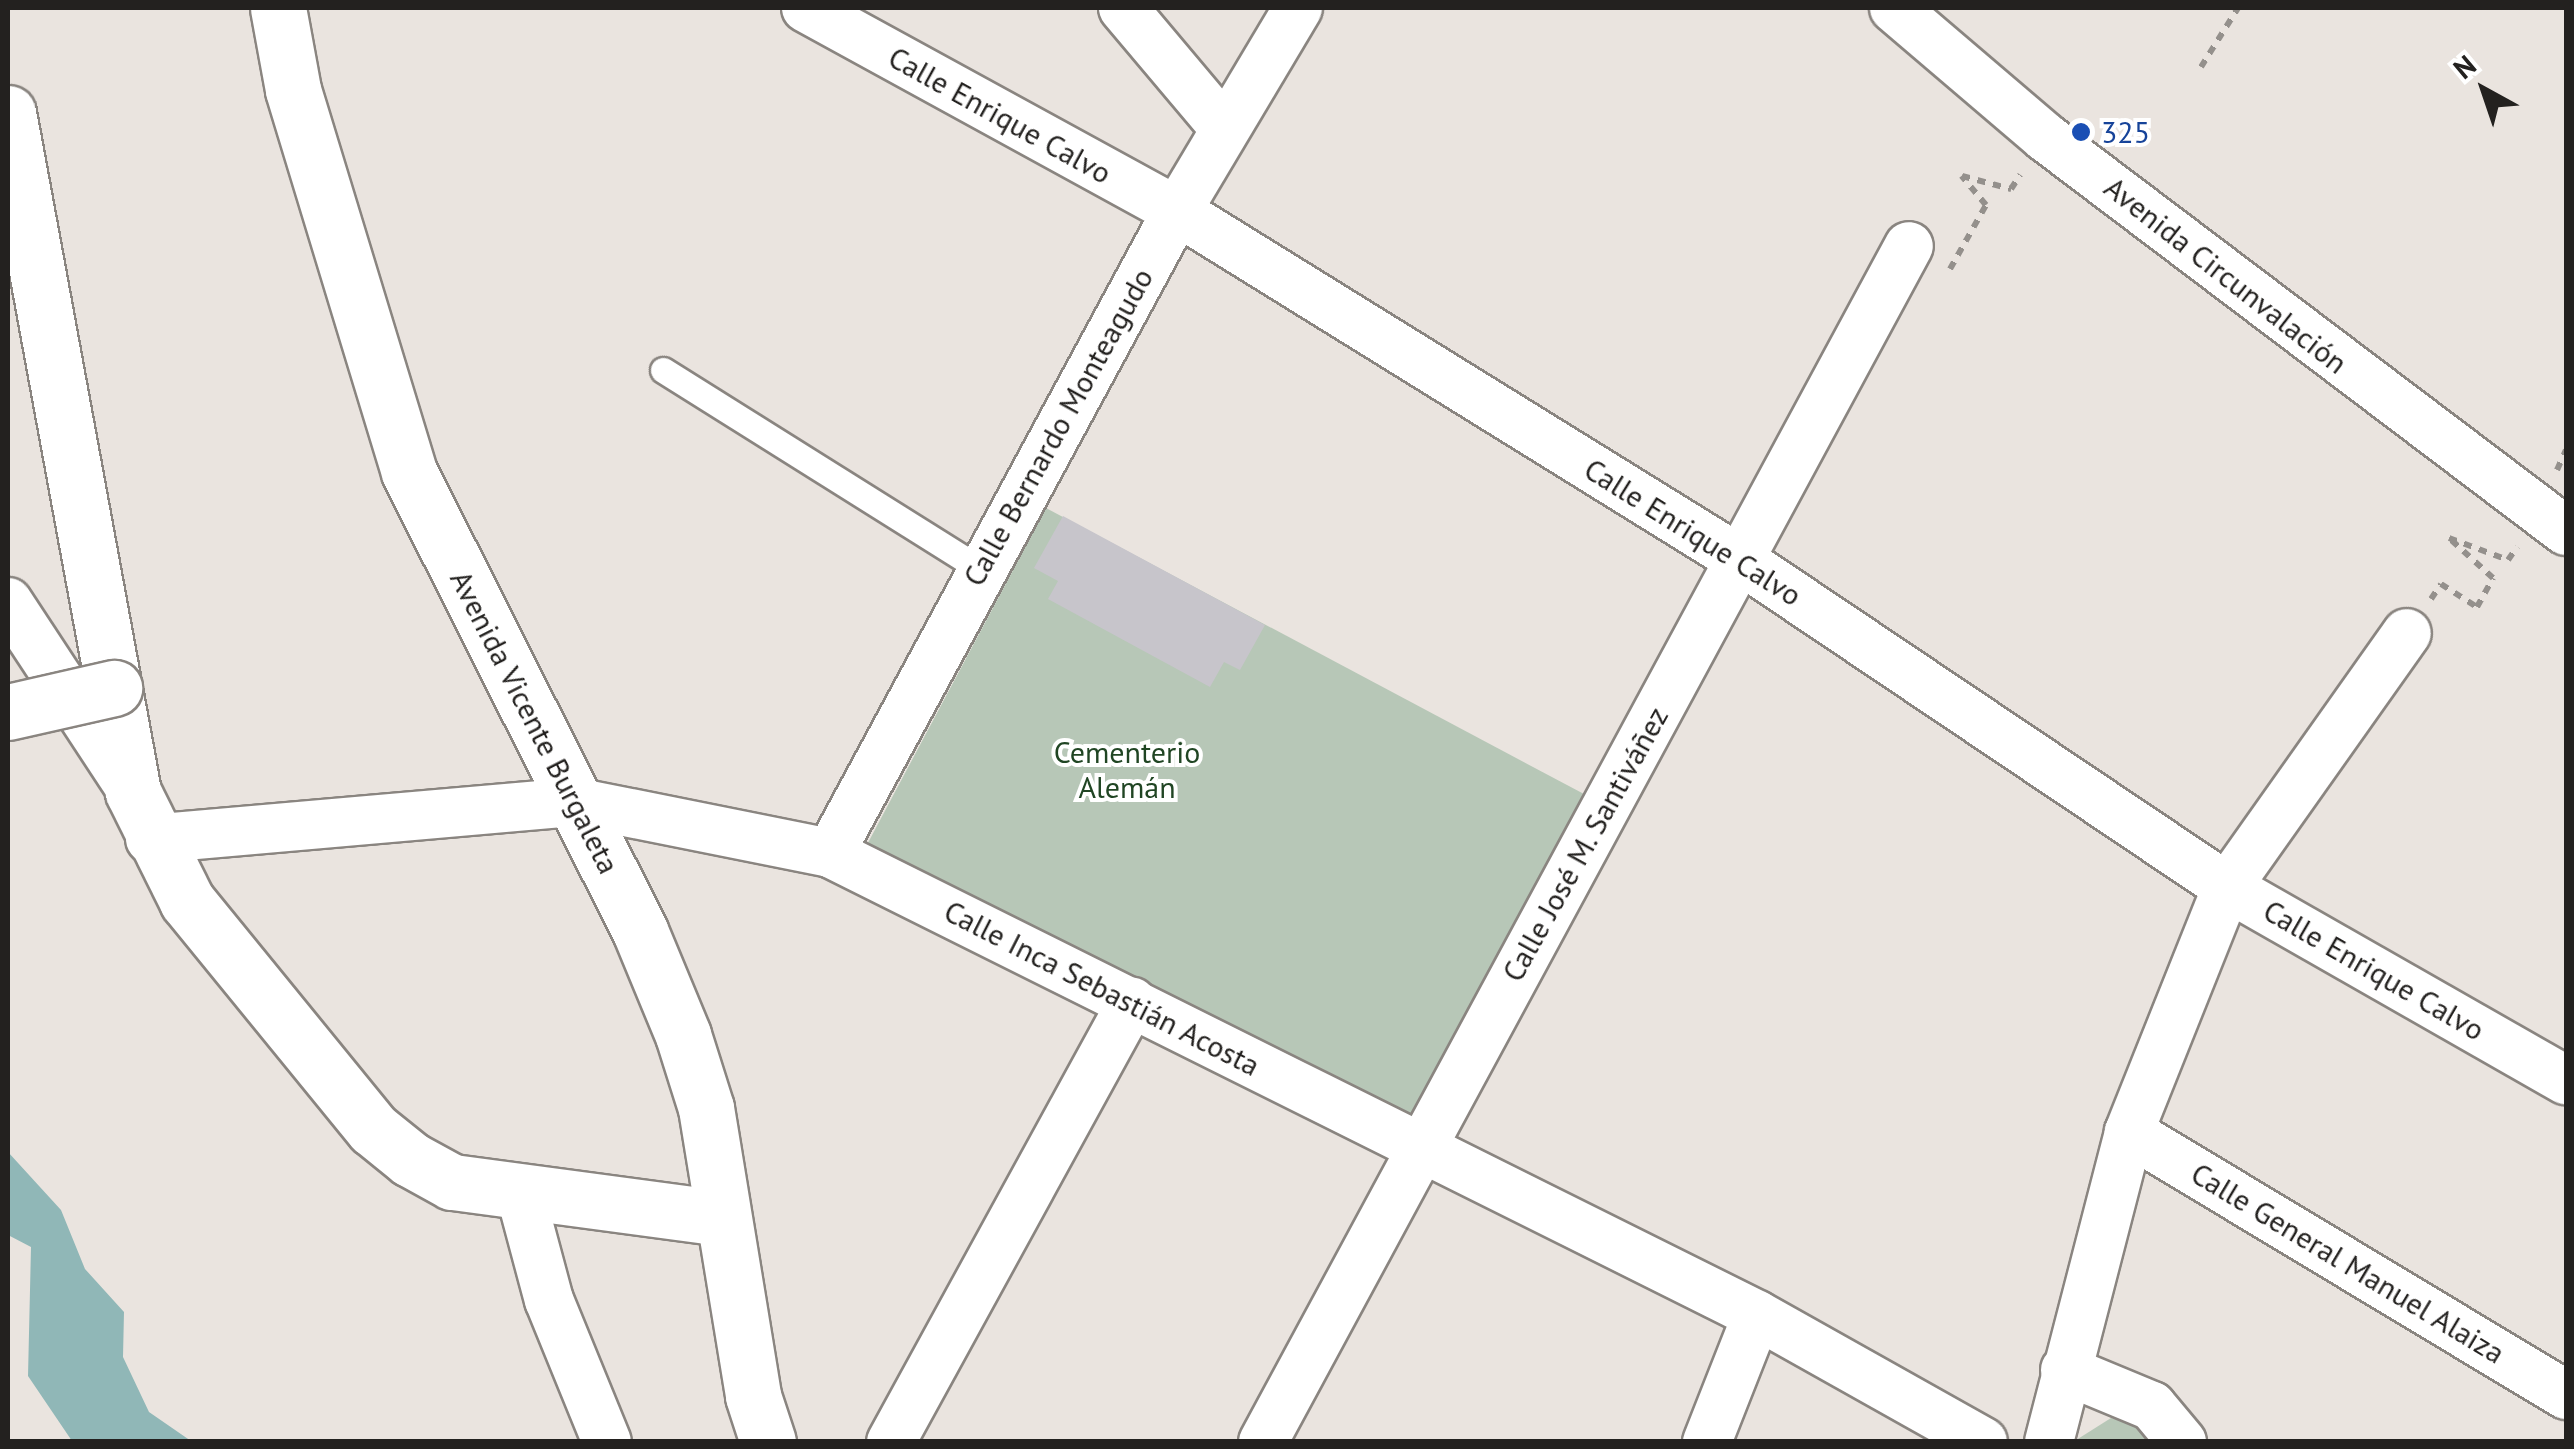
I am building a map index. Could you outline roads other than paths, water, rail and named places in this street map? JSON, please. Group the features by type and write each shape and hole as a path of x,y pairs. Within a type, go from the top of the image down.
{"main road":[{"name":"Avenida Vicente Burgaleta","path":"278,8 335,242 409,472 575,802 684,1034 706,1108 723,1218 768,1442"},
{"path":"8,113 114,688 142,815 187,902 372,1129 452,1182 723,1218"},
{"path":"8,712 114,688"}],"street":[{"name":"Calle Enrique Calvo","path":"806,8 1177,211 1742,560 2228,886 2566,1080"},
{"path":"1124,8 1224,129"},
{"name":"Calle Bernardo Monteagudo","path":"830,853 980,569 1177,211 1298,8"},
{"name":"Avenida Circunvalación","path":"1894,8 2045,137 2552,523"},
{"name":"Calle José M. Santiváñez","path":"1263,1442 1417,1147 1742,560 1909,246"},
{"path":"8,602 142,815"},
{"path":"2049,1442 2129,1132 2228,886 2408,633"},
{"name":"Calle Inca Sebastián Acosta","path":"142,815 575,802 830,853 1756,1316 1983,1442"},
{"path":"891,1442 1132,1002"},
{"name":"Calle General Manuel Alaiza","path":"2129,1132 2566,1395"},
{"path":"520,1192 549,1300 607,1442"},
{"path":"1707,1442 1756,1316"},
{"path":"2065,1370 2152,1406 2182,1442"}],"lane":[{"path":"663,370 980,569"}],"water":[{"path":"8,1152 61,1210 85,1269 124,1312 123,1357 149,1412 191,1441 72,1441 28,1376 31,1247 8,1235"}],"place":[{"name":"325","path":"2081,132"}],"park label":[{"name":"Cementerio Alemán","path":"1127,769"}]}
